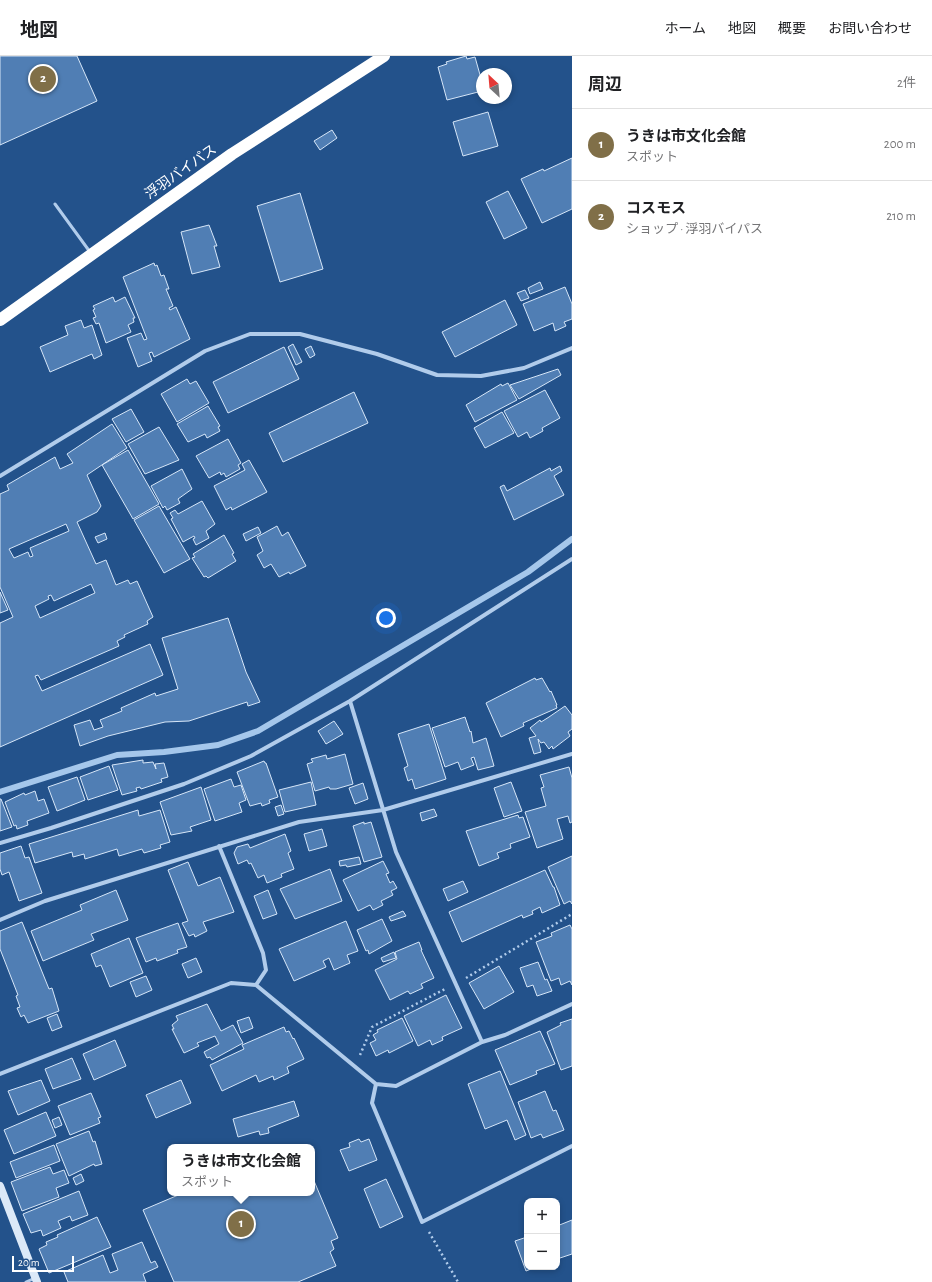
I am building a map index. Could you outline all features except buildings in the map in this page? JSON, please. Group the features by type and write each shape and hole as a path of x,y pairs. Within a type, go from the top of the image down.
{"highway":[{"name":"浮羽バイパス","path":"1,317 232,154 384,56"}],"main road":[{"path":"0,1186 36,1280"}],"street":[{"path":"0,476 205,351 250,334 300,334 377,354 437,376 480,376 524,368 572,348"},
{"path":"0,843 51,828 184,784 251,756 350,701 572,559"},
{"path":"350,701 396,852 482,1042"},
{"path":"0,920 44,901 299,822 383,810 572,754"},
{"path":"220,846 263,953 266,970 256,986"},
{"path":"0,1074 231,983 256,986 376,1084 396,1086 482,1042 505,1035 572,1004"},
{"path":"376,1084 372,1103 422,1222 572,1146"}],"lane":[{"path":"55,204 91,254"},
{"path":"26,1282 36,1280"}],"path":[{"path":"422,1222 458,1282"}],"waterway":[{"path":"0,792 117,755 164,752 218,745 258,731 528,572 572,539"}],"place":[{"name":"コスモス","path":"43,79"},
{"name":"うきは市文化会館","path":"241,1224"}]}
